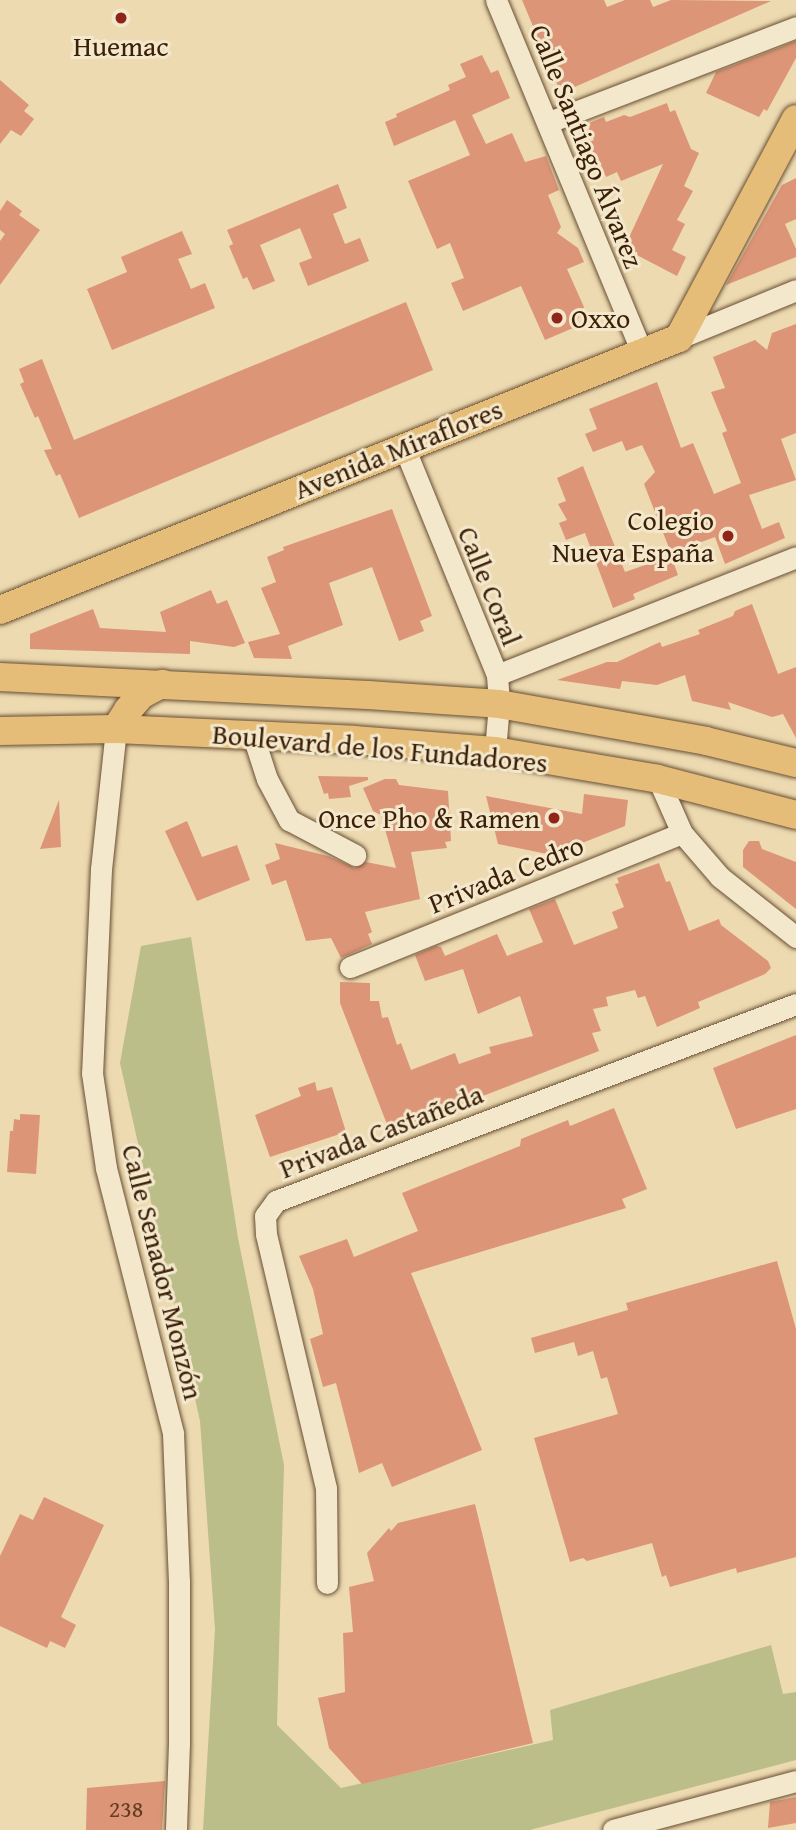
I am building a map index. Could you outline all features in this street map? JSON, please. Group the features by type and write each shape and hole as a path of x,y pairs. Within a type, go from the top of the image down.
{"main road":[{"path":"679,338 796,119"},
{"name":"Avenida Miraflores","path":"0,610 679,338"},
{"name":"Boulevard de los Fundadores","path":"0,677 499,705 680,735 796,763"},
{"path":"116,729 141,695 162,684"},
{"name":"Boulevard de los Fundadores","path":"0,731 116,729 495,751 658,779 796,815"}],"street":[{"name":"Calle Santiago Álvarez","path":"496,0 549,122 642,353"},
{"path":"549,122 796,27"},
{"name":"Avenida Miraflores","path":"679,338 796,290"},
{"name":"Calle Coral","path":"404,447 497,675 499,705 495,751"},
{"path":"497,675 796,557"},
{"name":"Calle Senador Monzón","path":"116,729 101,869 92,1073 106,1168 173,1433 179,1581 176,1830"},
{"path":"253,736 267,779 289,820 355,855"},
{"path":"658,779 682,832 720,877 796,937"},
{"name":"Privada Cedro","path":"350,967 682,832"},
{"name":"Privada Castañeda","path":"327,1583 326,1488 266,1234 265,1216 276,1201 796,1004"},
{"path":"613,1830 796,1781"}],"green space":[{"path":"191,937 238,1238 284,1465 277,1725 341,1788 553,1740 550,1710 771,1645 783,1694 796,1692 796,1760 530,1830 203,1830 215,1629 200,1421 120,1063 141,946"}],"building":[{"path":"522,0 604,0 607,7 625,0 650,0 653,7 671,0 771,1 561,93"},
{"path":"796,41 796,58 767,111 764,109 759,117 706,93 716,72"},
{"path":"482,55 491,73 498,70 510,98 472,115 486,144 512,133 525,162 546,156 559,190 548,195 561,227 557,233 578,248 584,262 567,269 584,307 573,328 545,340 521,286 463,311 451,283 464,278 450,243 437,249 408,181 470,155 455,120 394,146 385,122 397,117 396,114 450,90 448,85 466,77 460,64"},
{"path":"0,80 29,105 24,111 34,119 21,136 11,130 0,144"},
{"path":"667,103 670,112 675,110 691,149 699,153 684,186 693,191 677,220 685,224 672,250 686,257 677,276 633,253 635,248 626,244 663,164 621,181 617,172 606,177 599,160 590,163 582,145 594,140 587,124 604,117 606,122 624,115 630,117"},
{"path":"796,178 796,219 785,224 796,249 796,257 726,285 782,185"},
{"path":"338,184 347,208 333,214 345,244 360,238 369,261 308,286 299,263 312,258 300,228 260,245 275,281 253,290 247,277 243,279 229,246 233,244 227,230"},
{"path":"7,200 22,211 19,215 40,230 0,285 0,241 5,234 0,230 0,211"},
{"path":"182,231 192,254 178,259 191,289 205,283 215,308 112,350 87,289 127,272 121,257"},
{"path":"406,302 433,370 79,518 60,474 56,476 44,450 52,449 20,384 24,382 19,369 42,359 74,440"},
{"path":"796,324 796,433 781,439 796,480 749,495 762,529 779,522 785,538 725,564 715,537 671,553 644,484 655,472 642,445 626,451 622,441 593,452 585,434 597,429 589,409 657,382 681,448 693,443 714,494 741,483 722,433 727,431 711,392 725,388 713,357 755,340 767,350 772,333"},
{"path":"583,466 625,572 671,556 678,575 633,594 635,599 613,608 585,533 566,540 559,523 567,520 558,504 566,501 557,478"},
{"path":"392,509 432,616 420,621 424,631 399,641 372,567 329,583 343,625 288,646 292,659 254,658 248,642 280,634 261,588 276,582 267,557 284,550 283,547"},
{"path":"211,590 217,604 227,600 245,643 234,647 190,641 190,654 30,649 30,634 93,609 100,628 166,632 160,612"},
{"path":"752,604 778,674 796,667 796,738 783,714 772,717 728,702 731,710 692,701 685,675 657,685 622,681 620,689 557,680 607,662 617,662 660,642 662,647 700,634 698,630 733,616 735,611"},
{"path":"318,776 368,777 368,780 349,786 351,797 329,799 328,793 324,794"},
{"path":"385,779 396,779 399,785 448,791 451,841 445,842 447,848 411,852 420,899 365,912 372,932 368,934 372,944 341,958 331,938 306,941 286,880 272,885 265,865 280,859 275,843 328,856 355,868 366,862 396,868 381,815 373,811 363,788"},
{"path":"584,794 628,800 625,826 552,855 498,844 486,796 582,814"},
{"path":"59,800 61,847 40,849"},
{"path":"187,821 202,857 237,845 250,880 197,901 165,831"},
{"path":"749,841 759,841 762,849 796,862 796,909 743,867 743,850"},
{"path":"659,863 666,882 670,881 689,931 719,919 721,925 768,961 771,968 765,974 698,1002 700,1008 657,1027 645,996 638,998 635,990 606,997 608,1006 593,1009 601,1031 592,1033 599,1051 390,1132 340,1003 340,982 370,983 370,1001 379,1001 382,1018 388,1017 397,1045 401,1043 411,1070 455,1053 459,1064 491,1053 489,1047 533,1036 520,996 478,1014 463,969 425,981 415,955 436,946 441,947 445,956 497,934 507,956 543,942 529,909 555,899 574,945 618,928 612,912 624,907 615,884 619,883 617,878"},
{"path":"796,1035 796,1109 736,1129 713,1068"},
{"path":"315,1082 317,1091 332,1087 346,1132 270,1157 255,1115 301,1096 298,1088"},
{"path":"614,1108 647,1189 622,1199 626,1208 411,1273 482,1450 392,1487 382,1463 359,1473 336,1383 323,1387 310,1339 323,1334 313,1289 299,1256 347,1239 354,1257 418,1231 402,1193 520,1146 521,1139 568,1120 570,1126"},
{"path":"20,1114 40,1115 36,1174 7,1172 10,1131 13,1131 14,1119 20,1120"},
{"path":"777,1261 796,1329 796,1557 737,1573 736,1568 670,1587 666,1575 662,1577 652,1543 587,1561 583,1558 570,1562 534,1438 618,1414 607,1377 601,1379 593,1351 578,1356 574,1342 535,1353 531,1338 628,1310 626,1303"},
{"path":"44,1497 104,1525 61,1617 76,1625 65,1648 50,1641 47,1648 0,1626 0,1556 20,1514 33,1520"},
{"path":"475,1504 533,1743 362,1784 329,1748 318,1698 345,1692 343,1633 353,1632 349,1587 374,1581 367,1553 389,1528 391,1531 398,1523"},
{"path":"165,1781 162,1830 86,1830 87,1788"},
{"path":"796,1797 796,1823 768,1828 770,1802"}],"place":[{"name":"Huemac","path":"121,18"},
{"name":"Oxxo","path":"557,318"},
{"name":"Colegio Nueva España","path":"728,536"},
{"name":"Once Pho & Ramen","path":"554,818"}]}
